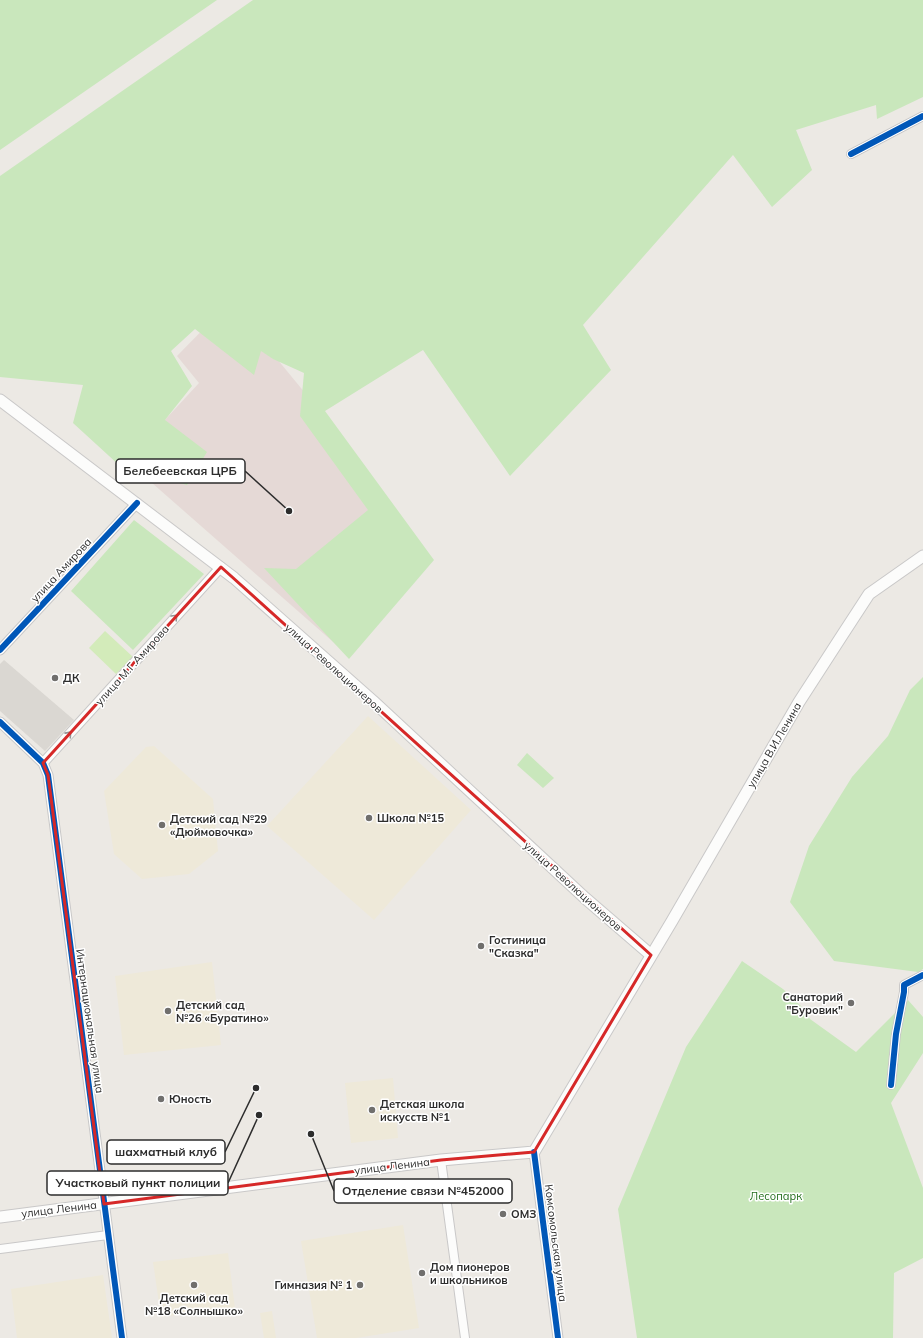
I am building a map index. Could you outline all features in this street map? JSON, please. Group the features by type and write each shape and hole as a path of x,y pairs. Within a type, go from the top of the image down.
{"main road":[{"name":"улица Революционеров","path":"0,400 222,567 372,702 585,898 651,956"},
{"name":"улица В.И.Ленина","path":"651,956 799,702 869,594 923,556"},
{"path":"534,1152 651,956"},
{"name":"улица Ленина","path":"0,1217 441,1160 534,1152"}],"street":[{"path":"851,154 923,116"},
{"name":"улица Амирова","path":"0,650 137,503"},
{"name":"улица М.Г.Амирова","path":"43,763 222,567"},
{"name":"Интернациональная улица","path":"1,724 43,763 48,775 122,1338"},
{"path":"891,1086 896,1034 904,985 923,975"},
{"name":"Комсомольская улица","path":"534,1152 558,1338"},
{"path":"441,1160 466,1338"},
{"path":"0,1249 108,1234"}],"highlighted area":[{"path":"221,567 651,955 534,1152 441,1160 104,1204 48,775 43,763"}],"shaded area":[{"path":"230,302 310,399 432,561 348,655 127,461 199,383 177,356"},
{"path":"4,660 74,720 45,751 0,711 0,664"},
{"name":"Школа №15","path":"368,716 471,810 374,920 267,826"},
{"name":"Детский сад №29 «Дюймовочка»","path":"154,746 213,799 218,851 189,874 142,879 114,854 104,791 146,747"},
{"name":"Детский сад №26 «Буратино»","path":"212,962 221,1045 124,1055 115,976"},
{"name":"Детская школа искусств №1","path":"393,1078 398,1138 351,1143 345,1083"},
{"name":"Гимназия № 1","path":"403,1225 419,1328 356,1338 317,1338 301,1241"},
{"name":"Детский сад №18 «Солнышко»","path":"228,1253 235,1308 161,1317 153,1262"},
{"path":"103,1275 112,1338 17,1338 11,1289"},
{"path":"272,1311 276,1338 264,1338 260,1313"}],"green space":[{"path":"0,0 217,0 0,150"},
{"path":"253,0 923,0 923,97 877,119 876,105 796,130 812,170 772,207 733,155 583,325 611,370 510,476 423,350 325,411 434,560 349,659 264,568 296,569 368,510 300,416 304,373 273,359 261,351 254,375 195,329 171,351 192,386 165,420 207,452 187,485 120,466 73,423 83,385 0,377 0,176"},
{"path":"134,520 204,574 133,650 71,591"},
{"path":"105,631 133,657 116,674 89,648"},
{"path":"923,677 923,969 918,972 834,961 790,902 809,846 852,777 888,736 910,690"},
{"path":"527,753 554,778 543,788 517,765"},
{"name":"Лесопарк","path":"742,961 783,989 802,1007 810,1019 856,1052 908,1000 923,1017 923,1053 891,1103 923,1188 923,1258 894,1273 893,1338 637,1338 618,1209 686,1047"}],"cycle path":[{"path":"851,154 923,116"},
{"path":"0,650 137,503"},
{"path":"0,722 43,763 48,775 122,1338"},
{"path":"891,1085 896,1034 904,985 923,975"},
{"path":"534,1152 558,1338"}],"place":[{"name":"Белебеевская ЦРБ","path":"289,511"},
{"name":"ДК","path":"55,678"},
{"name":"Школа №15","path":"369,818"},
{"name":"Детский сад №29 «Дюймовочка»","path":"162,825"},
{"name":"Гостиница \"Сказка\"","path":"481,946"},
{"name":"Санаторий \"Буровик\"","path":"851,1003"},
{"name":"Детский сад №26 «Буратино»","path":"168,1011"},
{"name":"шахматный клуб","path":"256,1088"},
{"name":"Юность","path":"161,1099"},
{"name":"Детская школа искусств №1","path":"372,1110"},
{"name":"Участковый пункт полиции","path":"259,1115"},
{"name":"Отделение связи №452000","path":"311,1134"},
{"name":"ОМЗ","path":"503,1214"},
{"name":"Дом пионеров и школьников","path":"422,1273"},
{"name":"Детский сад №18 «Солнышко»","path":"194,1285"},
{"name":"Гимназия № 1","path":"360,1285"}]}
